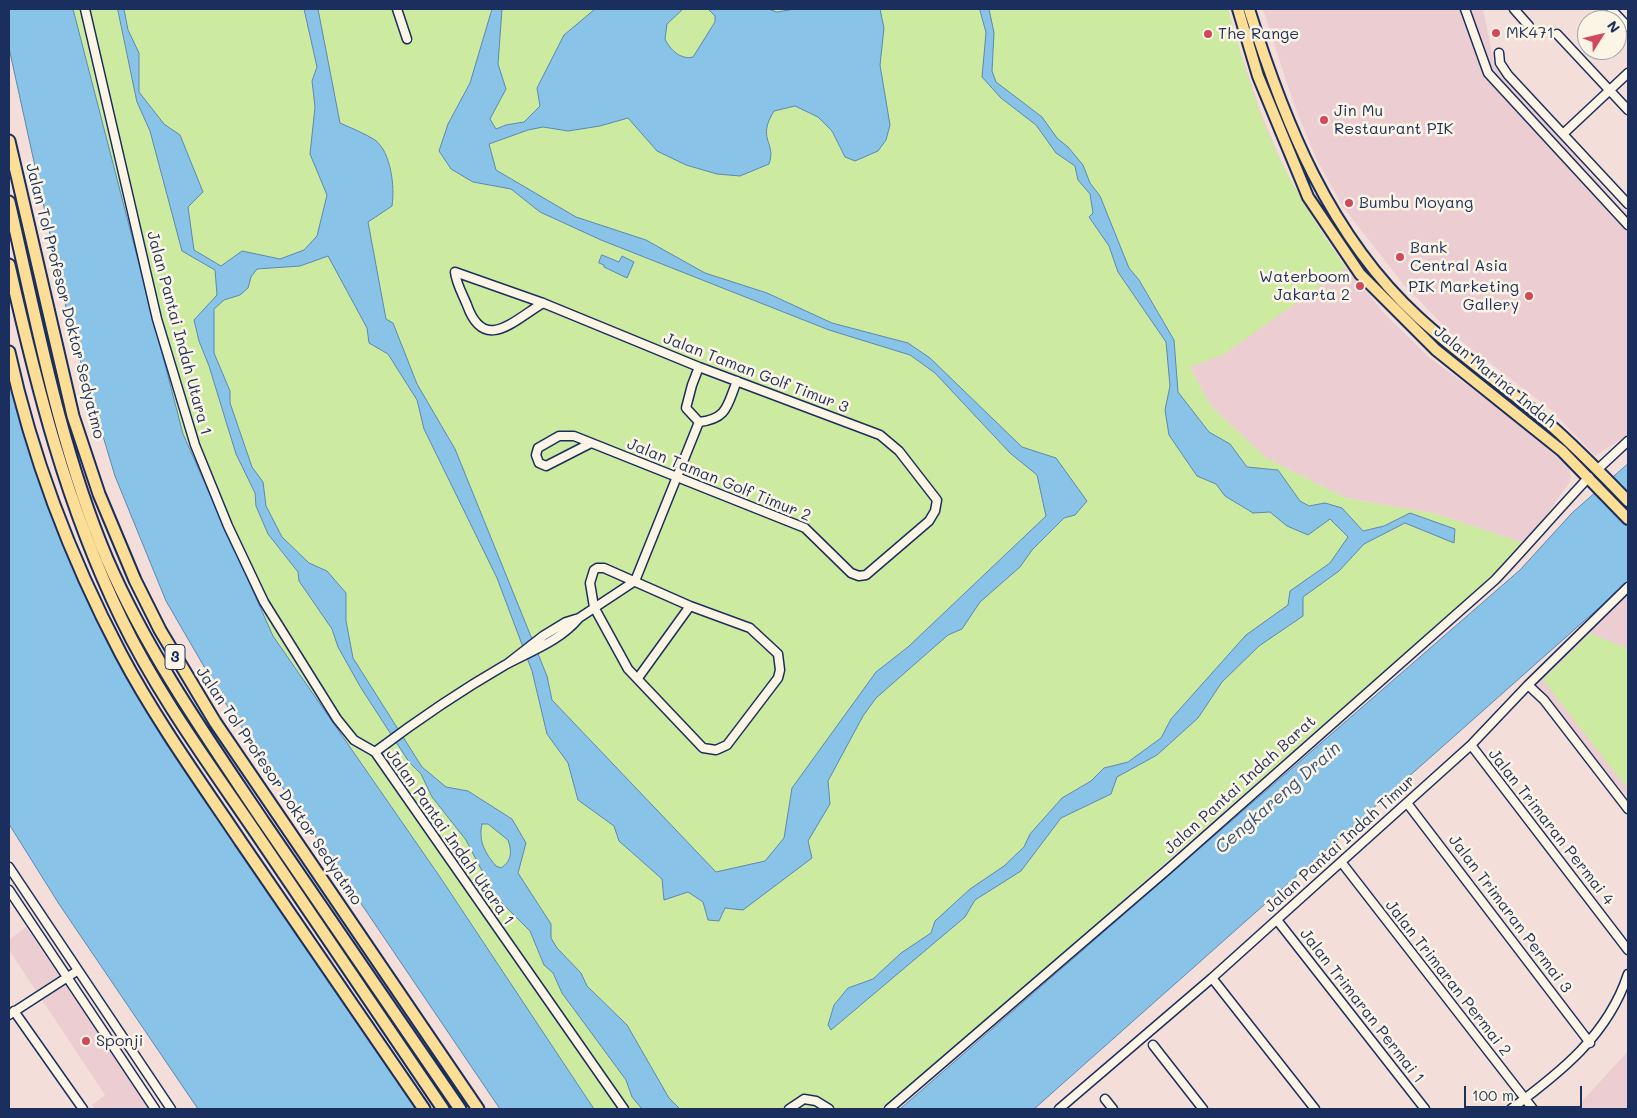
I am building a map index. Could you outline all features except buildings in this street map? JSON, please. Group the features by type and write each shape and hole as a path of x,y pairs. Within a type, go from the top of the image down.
{"highway":[{"name":"Jalan Tol Profesor Doktor Sedyatmo","path":"9,140 73,416 99,494 135,580 178,663 215,722 478,1109"},
{"name":"Jalan Tol Profesor Doktor Sedyatmo","path":"9,202 73,467 107,560 130,608 153,651 198,725 460,1109"},
{"name":"3","path":"9,265 38,394 65,482 84,535 121,619 146,666 183,726 443,1109"},
{"path":"9,352 29,433 61,522 96,603 122,655 178,749 424,1109"}],"main road":[{"name":"Jalan Marina Indah","path":"1238,9 1258,76 1308,196 1360,274 1436,350 1573,462 1628,519"},
{"name":"Jalan Marina Indah","path":"1249,9 1266,62 1294,132 1326,201 1364,258 1416,316 1546,421 1581,452 1628,502"},
{"path":"1436,350 1444,340"},
{"path":"1573,462 1580,459 1581,452"},
{"name":"Jalan Pantai Indah Barat","path":"1592,481 1598,469"}],"street":[{"name":"Jalan Pantai Indah Utara 1","path":"85,9 157,319 195,445 228,526 264,602 337,719 354,740 375,752 624,1109"},
{"path":"397,9 406,39"},
{"path":"1465,9 1488,72 1628,225"},
{"path":"1514,9 1529,26"},
{"path":"1611,9 1628,27"},
{"path":"1557,34 1628,110"},
{"path":"1498,53 1500,63 1508,75 1628,204"},
{"path":"1563,134 1628,73"},
{"name":"Jalan Taman Golf Timur 3","path":"543,303 496,331 484,330 476,325 470,315 456,272 543,303 699,367 880,436 899,451 937,500"},
{"path":"699,367 686,408 699,422"},
{"path":"699,422 714,420 724,412 736,381"},
{"path":"375,752 413,724 523,654 543,636 566,622 578,618 635,581 699,422"},
{"name":"Jalan Taman Golf Timur 2","path":"591,443 546,466 539,463 536,455 538,448 559,436 574,436 805,528 851,573 859,576 866,575 929,521 935,511 937,500"},
{"path":"1598,469 1628,441"},
{"name":"Jalan Pantai Indah Barat","path":"889,1109 1160,876 1495,580 1536,538 1542,526 1592,481"},
{"path":"604,568 635,581 690,606 750,628 778,654 780,670 778,678 727,746 716,750 704,748 628,669 594,607 590,583 594,570 604,568"},
{"name":"Jalan Pantai Indah Timur","path":"1059,1109 1212,978 1342,863 1470,745 1628,587"},
{"path":"638,678 690,606"},
{"path":"523,654 546,645 571,628 578,618"},
{"path":"1528,685 1544,700 1628,809"},
{"name":"Jalan Trimaran Permai 4","path":"1470,745 1628,950"},
{"name":"Jalan Trimaran Permai 3","path":"1407,803 1590,1042"},
{"name":"Jalan Trimaran Permai 2","path":"1342,863 1533,1109"},
{"path":"9,868 171,1109"},
{"path":"9,890 155,1109"},
{"name":"Jalan Trimaran Permai 1","path":"1278,920 1425,1109"},
{"path":"77,971 12,1013 83,1109"},
{"path":"1511,1109 1590,1042 1622,994 1628,974"},
{"path":"1212,978 1315,1109"},
{"path":"1153,1045 1203,1109"},
{"path":"1105,1098 1113,1109"},
{"path":"789,1109 804,1099 816,1101 829,1109"}],"shaded area":[{"path":"1263,9 1483,9 1495,67 1628,215 1628,435 1595,456 1550,409 1452,334 1404,285 1343,207 1316,158 1293,102"},
{"path":"1242,55 1261,113 1285,170 1319,229 1346,268 1386,315 1430,358 1517,422 1569,468 1571,478 1569,483 1526,544 1437,514 1346,498 1266,458 1211,406 1189,367"},
{"path":"1628,589 1628,798 1529,682"},
{"path":"26,927 150,1109 95,1109 92,1105 105,1095 9,950 9,940"},
{"path":"1628,1051 1628,1109 1575,1109"}],"green space":[{"path":"73,9 1228,9 1253,91 1276,152 1322,233 1346,268 1224,354 1190,367 1211,406 1266,458 1346,498 1437,514 1526,544 1464,601 904,1092 880,1109 594,1109 440,877 273,635 183,434"},
{"path":"1590,633 1628,649 1628,789 1543,680"}],"water":[{"path":"9,9 73,9 183,434 273,636 440,877 594,1109 500,1109 224,701 166,601 115,476 71,330 9,48"},
{"path":"118,9 124,9 128,30 139,53 139,92 164,124 180,135 203,192 188,207 194,250 221,266 242,251 280,259 304,250 317,236 327,195 310,154 315,107 312,81 317,67 304,9 318,9 340,123 375,140 385,153 391,170 392,206 368,222 386,319 393,323 417,384 455,449 547,676 552,700 716,872 765,861 784,838 792,788 876,672 908,647 1046,516 1037,475 1010,453 935,373 910,355 829,330 601,240 540,212 511,189 473,182 451,169 439,151 448,124 470,83 492,9 502,9 498,64 506,89 490,119 496,129 524,122 540,106 537,88 564,35 595,9 683,9 667,24 665,39 676,53 689,58 693,57 715,22 715,16 708,9 768,9 777,12 795,9 880,9 884,28 880,65 890,125 886,140 878,151 855,161 845,157 832,131 818,117 795,106 774,111 769,121 767,135 771,157 769,164 740,176 717,174 686,165 657,151 628,118 600,126 568,131 543,127 528,130 489,144 496,170 576,217 646,240 705,273 767,293 832,323 908,343 930,358 1022,447 1056,458 1087,501 1075,515 1064,518 1032,550 1020,567 980,602 962,629 948,635 876,698 863,716 828,781 830,804 808,841 812,858 743,910 725,908 719,921 708,920 703,902 688,892 664,900 662,879 619,841 614,826 578,800 568,763 547,734 532,671 497,578 424,429 417,400 388,354 369,343 367,328 328,256 300,266 257,269 251,277 248,288 240,295 224,300 214,309 214,353 230,391 230,403 252,467 263,482 266,506 282,537 309,563 327,571 346,593 346,621 353,658 422,767 446,787 468,791 512,819 526,843 518,873 551,924 551,938 557,948 581,973 587,986 627,1025 669,1098 680,1109 642,1109 632,1097 626,1080 562,993 553,973 544,965 530,931 495,896 466,840 432,797 421,774 409,762 361,688 338,647 332,629 299,581 298,572 268,534 256,506 255,493 236,454 209,366 199,341 194,320 217,295 215,270 182,251 150,131 137,102","holes":["482,824 488,824 508,840 509,859 501,868 492,861 482,841"]},
{"path":"980,9 989,9 994,33 992,71 996,82 1042,117 1057,138 1068,147 1083,165 1090,183 1100,196 1129,268 1139,280 1174,340 1178,392 1209,432 1230,444 1247,467 1278,470 1300,501 1309,506 1325,503 1342,508 1363,531 1384,526 1410,513 1455,529 1454,543 1405,523 1364,544 1339,571 1303,597 1303,616 1259,646 1222,682 1198,718 1157,755 1117,777 1111,794 1061,818 1021,871 975,900 965,917 831,1030 828,1025 834,1005 848,988 873,979 901,953 931,933 935,921 970,889 1004,866 1024,847 1030,834 1062,798 1091,781 1104,768 1128,762 1161,738 1171,719 1246,635 1288,605 1290,591 1330,563 1348,537 1330,519 1308,535 1287,526 1270,512 1253,513 1225,496 1216,484 1197,476 1169,435 1165,410 1170,386 1166,342 1118,272 1109,246 1089,217 1093,213 1090,194 1078,180 1075,166 1056,153 1036,125 1001,98 982,77 986,33"},
{"path":"602,255 619,262 622,256 634,262 627,278 599,263"},
{"path":"9,356 28,440 118,659 421,1109 198,1109 59,904 9,824"},
{"name":"Cengkareng Drain","path":"1628,464 1628,582 1034,1109 900,1109 1520,570 1572,513"}],"place":[{"name":"MK471","path":"1496,33"},
{"name":"The Range","path":"1208,34"},
{"name":"Jin Mu Restaurant PIK","path":"1324,120"},
{"name":"Bumbu Moyang","path":"1349,203"},
{"name":"Bank Central Asia","path":"1400,257"},
{"name":"Waterboom Jakarta 2","path":"1360,286"},
{"name":"PIK Marketing Gallery","path":"1529,296"},
{"name":"Sponji","path":"86,1041"}]}
